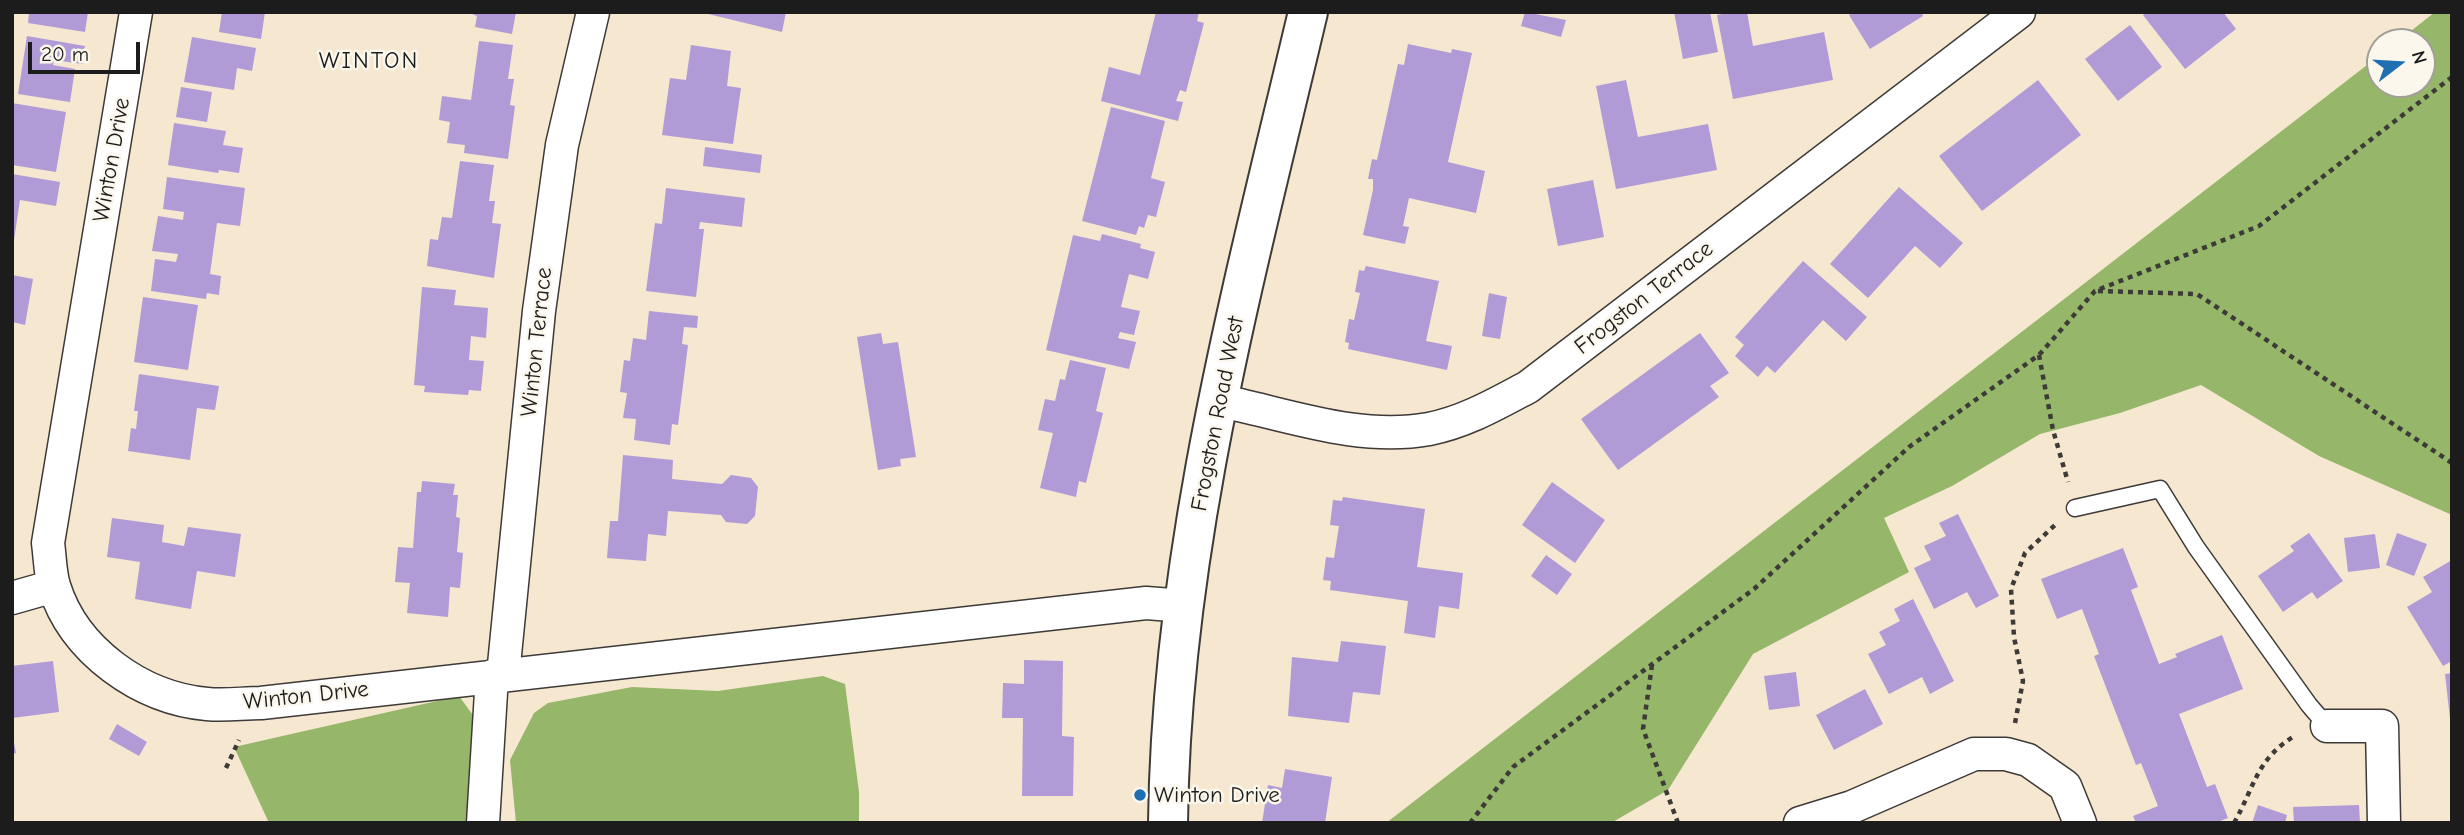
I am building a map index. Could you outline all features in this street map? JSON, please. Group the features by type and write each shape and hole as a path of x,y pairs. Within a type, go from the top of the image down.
{"main road":[{"name":"Frogston Road West","path":"1168,823 1169,768 1185,606 1217,400 1308,12"}],"street":[{"name":"Winton Drive","path":"136,12 48,543 54,586 75,628 113,669 161,693 207,704 261,703 1146,603 1185,606"},
{"name":"Winton Terrace","path":"483,823 539,311 562,145 593,12"},
{"name":"Frogston Terrace","path":"1217,400 1354,431 1391,434 1431,429 1474,416 1528,387 2001,17"},
{"path":"12,598 54,586"},
{"path":"2328,726 2382,726 2384,823"},
{"path":"1800,823 1852,807 1974,754 2006,754 2028,760 2065,786 2080,823"}],"lane":[{"path":"2075,508 2160,489 2196,547 2309,705 2328,726"}],"path":[{"path":"1470,823 1513,767 1754,589 1909,447 2039,355 2095,291 2259,226 2452,76"},
{"path":"2095,291 2197,294 2452,463"},
{"path":"2006,754 2023,681 2014,637 2011,589 2025,553 2075,508 2053,430 2039,355"},
{"path":"1652,664 1643,729 1678,823"},
{"path":"2234,823 2257,770 2274,750 2295,736 2328,726"}],"green space":[{"path":"2435,12 2452,12 2452,515 2319,456 2201,385 2120,413 2040,434 1952,486 1884,518 1909,572 1753,654 1668,790 1611,823 1386,823 2366,66 2366,98 2436,98 2436,28 2415,28"},
{"path":"823,676 845,684 859,792 859,823 516,823 510,760 534,713 548,703 632,687 718,691"},
{"path":"459,696 475,718 467,823 269,823 234,747"}],"building":[{"path":"29,12 88,12 85,32 28,23"},
{"path":"222,12 265,12 261,39 219,32"},
{"path":"467,12 516,12 512,34 475,27 477,16"},
{"path":"700,12 786,12 782,32"},
{"path":"1156,12 1199,12 1197,21 1204,23 1186,92 1180,90 1176,101 1183,102 1178,121 1101,101 1109,67 1140,75"},
{"path":"1525,12 1566,20 1561,37 1521,26"},
{"path":"1674,12 1710,12 1718,52 1683,59"},
{"path":"1747,12 1753,46 1824,32 1833,80 1733,99 1717,15"},
{"path":"1854,12 1921,12 1923,16 1870,49 1849,15"},
{"path":"2147,12 2223,12 2236,29 2185,69 2143,15"},
{"path":"2130,25 2162,67 2118,101 2085,59"},
{"path":"27,36 85,46 82,64 54,60 53,65 75,69 70,102 18,94"},
{"path":"192,37 256,48 252,71 237,68 234,90 184,82"},
{"path":"479,41 513,45 508,79 514,79 510,105 515,106 508,159 464,153 465,145 447,143 450,122 439,120 442,96 471,100"},
{"path":"1408,44 1451,53 1452,49 1472,53 1448,162 1485,171 1476,213 1409,198 1403,226 1409,227 1405,244 1363,235 1373,190 1373,179 1368,179 1372,159 1377,160 1398,64 1404,65"},
{"path":"691,45 731,51 727,86 741,88 733,144 662,135 670,78 686,80"},
{"path":"1626,80 1638,137 1708,124 1717,170 1616,189 1596,86"},
{"path":"2038,80 2081,135 1982,211 1939,156"},
{"path":"181,87 212,92 207,122 176,117"},
{"path":"12,103 66,112 56,172 12,165"},
{"path":"1111,107 1165,121 1151,178 1165,182 1156,217 1148,215 1144,228 1139,226 1136,235 1082,221"},
{"path":"174,123 226,131 223,145 243,148 239,173 219,170 218,173 168,165"},
{"path":"705,147 762,155 760,173 703,166"},
{"path":"460,161 494,165 489,201 495,201 492,223 501,224 494,278 427,266 430,239 438,240 442,217 452,218"},
{"path":"12,174 60,182 56,206 20,200 14,240"},
{"path":"167,177 245,188 240,226 217,223 210,274 221,276 219,295 207,293 206,299 151,291 155,259 176,262 178,254 152,251 158,216 183,220 184,212 163,209"},
{"path":"1593,180 1604,237 1558,246 1547,189"},
{"path":"1899,187 1963,243 1940,268 1915,246 1868,298 1830,264"},
{"path":"666,188 745,198 742,227 700,222 699,229 704,229 696,297 646,291 655,223 662,224"},
{"path":"1102,234 1141,244 1140,248 1155,252 1148,279 1129,274 1121,307 1140,311 1134,335 1120,332 1118,338 1136,342 1129,369 1046,350 1073,235 1100,241"},
{"path":"1803,261 1867,317 1846,341 1823,320 1775,373 1767,366 1758,377 1735,356 1744,345 1735,337"},
{"path":"1366,266 1439,281 1426,341 1452,346 1447,370 1348,349 1349,343 1345,342 1349,319 1354,320 1360,293 1355,292 1359,270 1364,271"},
{"path":"12,275 33,279 25,325 12,322"},
{"path":"422,287 456,290 454,305 488,308 486,338 471,336 469,360 484,361 481,391 469,390 468,395 424,392 425,386 414,385"},
{"path":"1489,293 1507,297 1500,339 1482,336"},
{"path":"143,297 198,305 188,370 134,362"},
{"path":"649,311 698,316 697,328 684,327 682,344 688,345 678,425 672,424 670,445 634,440 636,419 623,418 627,393 620,392 624,360 630,361 633,338 646,340"},
{"path":"881,333 883,344 898,342 916,457 900,459 901,466 878,470 857,337"},
{"path":"1700,333 1729,373 1710,386 1719,397 1618,470 1581,419"},
{"path":"1070,360 1106,368 1096,411 1103,413 1086,483 1079,481 1076,497 1040,488 1053,433 1038,430 1045,399 1055,401 1060,379 1065,380"},
{"path":"139,374 219,386 215,410 197,408 190,460 128,451 131,428 136,429 138,411 134,411"},
{"path":"623,455 673,460 672,479 722,484 731,475 751,478 758,487 755,516 747,524 726,522 721,515 668,511 666,536 648,534 646,561 607,558 610,521 618,521"},
{"path":"422,481 455,484 453,495 458,495 456,517 460,518 457,552 463,553 460,588 450,587 448,617 407,613 410,583 395,582 398,547 413,548 417,492 421,492"},
{"path":"1552,482 1605,520 1575,563 1522,525"},
{"path":"1343,497 1425,509 1417,567 1463,573 1459,609 1439,606 1435,638 1404,633 1408,601 1330,590 1331,581 1323,580 1326,557 1334,558 1339,526 1330,525 1333,500 1342,501"},
{"path":"1958,514 1999,596 1976,608 1967,592 1934,609 1914,568 1931,560 1924,546 1946,536 1939,523"},
{"path":"112,518 164,525 162,542 184,546 188,527 241,534 235,577 197,571 191,609 135,599 140,562 107,557"},
{"path":"2309,533 2343,581 2317,599 2312,592 2283,612 2258,576 2294,551 2290,546"},
{"path":"2397,533 2427,544 2414,576 2386,565"},
{"path":"2375,534 2380,568 2348,572 2344,538"},
{"path":"2123,548 2138,587 2131,590 2159,664 2177,657 2175,654 2222,635 2243,689 2179,714 2207,787 2215,784 2228,818 2215,823 2136,823 2133,816 2158,806 2141,763 2136,765 2094,656 2099,654 2082,609 2057,619 2041,579"},
{"path":"1546,555 1572,574 1557,595 1531,576"},
{"path":"2452,560 2452,661 2443,666 2407,607 2432,592 2423,577"},
{"path":"1913,599 1954,681 1930,694 1922,677 1889,694 1868,654 1886,645 1879,632 1900,621 1894,609"},
{"path":"1341,641 1386,646 1380,695 1353,692 1349,723 1288,716 1292,657 1338,662"},
{"path":"1024,660 1063,661 1062,736 1074,737 1073,796 1022,796 1023,718 1002,718 1003,683 1024,684"},
{"path":"53,661 59,712 12,718 12,666"},
{"path":"1796,672 1800,706 1769,710 1764,676"},
{"path":"2452,673 2452,719 2450,719 2445,674"},
{"path":"1865,689 1883,724 1834,750 1816,715"},
{"path":"117,724 147,742 139,756 109,739"},
{"path":"12,732 16,753 12,754"},
{"path":"1285,769 1332,777 1325,823 1262,823 1268,785 1282,788"},
{"path":"2258,805 2287,815 2285,823 2252,823"},
{"path":"2359,805 2360,823 2294,823 2293,807"}],"place":[{"name":"Winton Drive","path":"1140,795"}],"district":[{"name":"WINTON","path":"369,61"}]}
